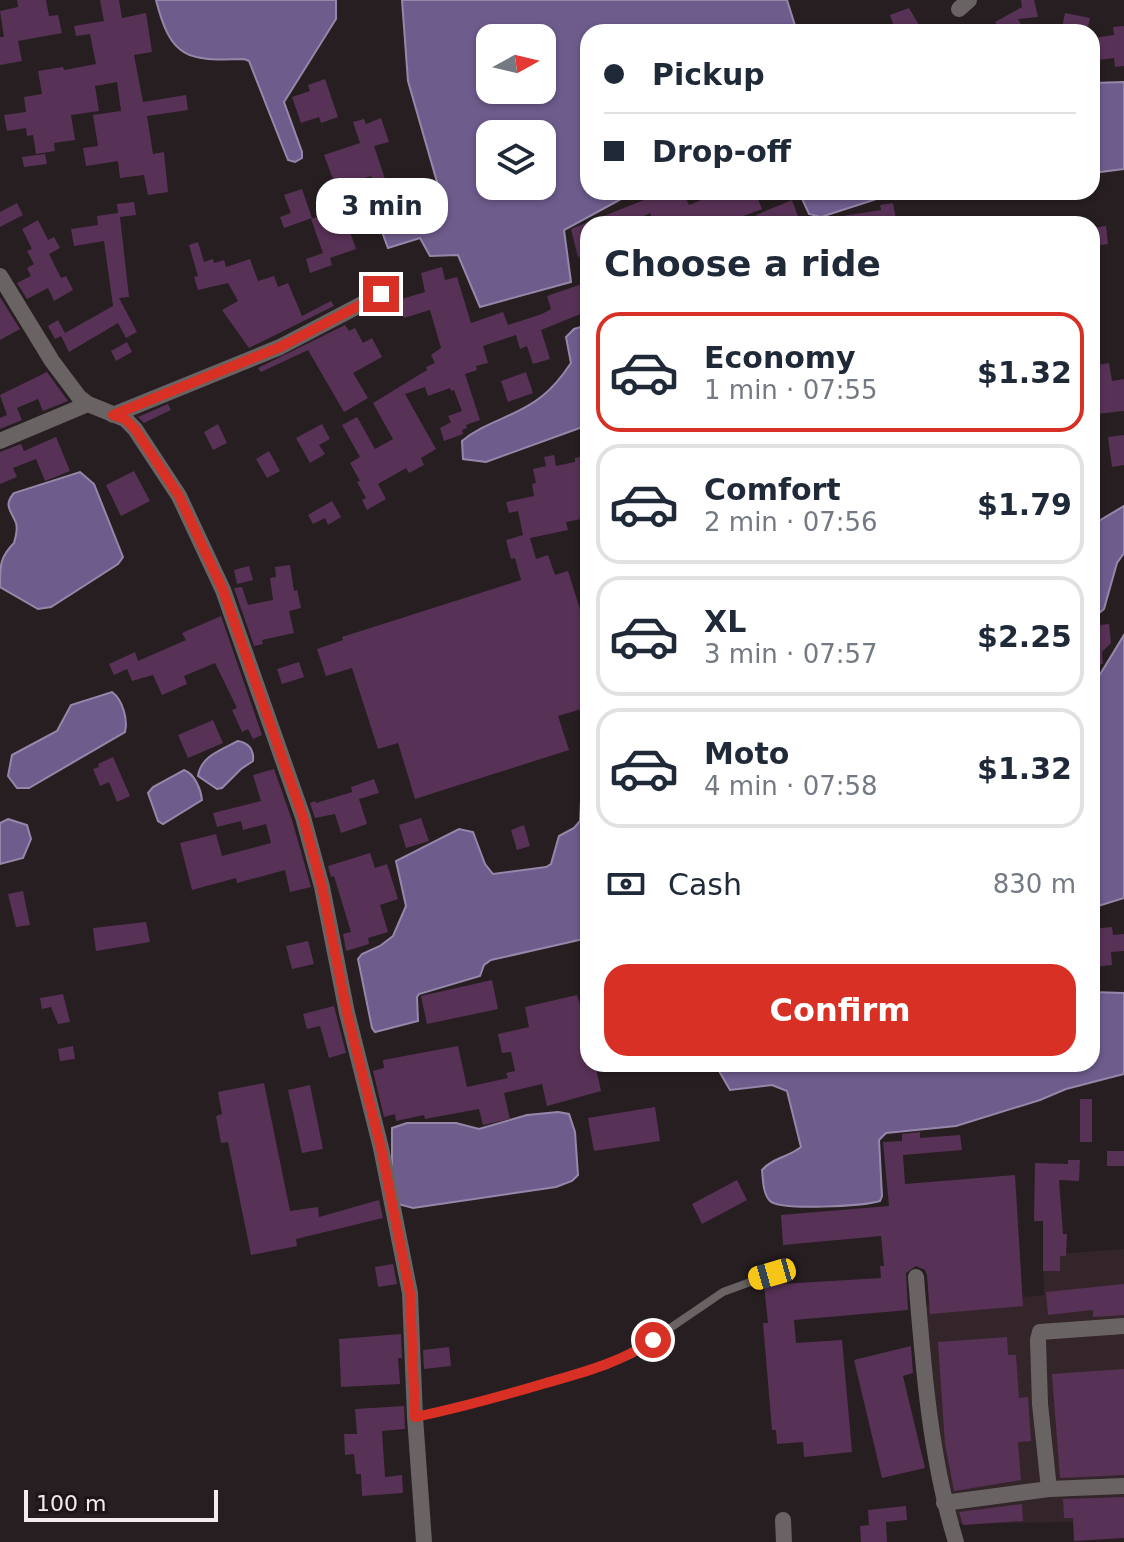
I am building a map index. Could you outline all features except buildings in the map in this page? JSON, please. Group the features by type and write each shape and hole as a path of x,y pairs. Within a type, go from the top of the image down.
{"street":[{"path":"0,276 52,361 88,404 125,419 135,429 179,496 223,590 303,817 322,887 347,1013 381,1148 410,1293 424,1542"},
{"path":"113,415 280,347 381,294"},
{"path":"0,441 88,404"},
{"path":"916,1277 921,1350 944,1503 956,1542"},
{"path":"1049,1489 1040,1404 1040,1332 1124,1326"},
{"path":"944,1503 1049,1489 1124,1486"},
{"path":"783,1520 784,1542"}],"lane":[{"path":"415,1417 604,1366 632,1354 723,1292 772,1274"}],"shaded area":[{"path":"156,0 336,0 336,19 284,102 302,158 295,162 288,160 249,61 208,59 184,52 168,34"},
{"path":"402,0 787,0 794,24 580,24 580,200 619,200 590,216 580,216 580,221 564,230 571,282 480,307 458,255 430,256 420,238 388,248 374,210 437,182 408,81"},
{"path":"1124,82 1124,169 1100,172 1100,83"},
{"path":"803,200 873,200 824,216 809,214"},
{"path":"580,327 580,428 486,462 463,459 462,441 481,428 532,404 554,385 571,363 566,337"},
{"path":"80,472 94,484 123,557 118,564 51,607 38,609 0,587 2,562 14,543 17,530 9,501 14,493"},
{"path":"1124,506 1124,553 1117,563 1104,609 1100,612 1100,520"},
{"path":"1124,635 1124,898 1100,906 1100,674"},
{"path":"112,692 124,710 125,732 29,788 17,788 8,776 12,755 57,731 71,705"},
{"path":"238,741 250,748 253,761 222,788 217,789 198,776 207,759"},
{"path":"184,770 197,783 202,800 163,824 158,821 148,793"},
{"path":"8,819 27,825 31,839 23,858 0,864 0,823"},
{"path":"580,821 580,940 491,960 484,965 480,976 419,994 418,1021 375,1032 358,959 393,936 406,906 396,861 459,829 473,832 485,864 493,874 546,867 551,864 559,836"},
{"path":"1100,992 1124,993 1124,1074 1066,1089 956,1126 886,1133 879,1140 880,1201 805,1207 770,1201 762,1170 801,1147 787,1091 772,1085 730,1090 720,1072 1100,1072"},
{"path":"569,1114 575,1132 578,1175 572,1181 556,1187 413,1208 398,1204 392,1184 392,1128 407,1123 456,1123 479,1129 527,1115"},
{"path":"1124,1249 1124,1521 952,1524 936,1501 931,1383 921,1306 1044,1295 1043,1255"}],"route":[{"path":"381,294 280,347 113,415 125,419 135,429 179,496 223,590 303,817 322,887 347,1013 381,1148 410,1293 415,1417 604,1366 632,1354 653,1340"}]}
